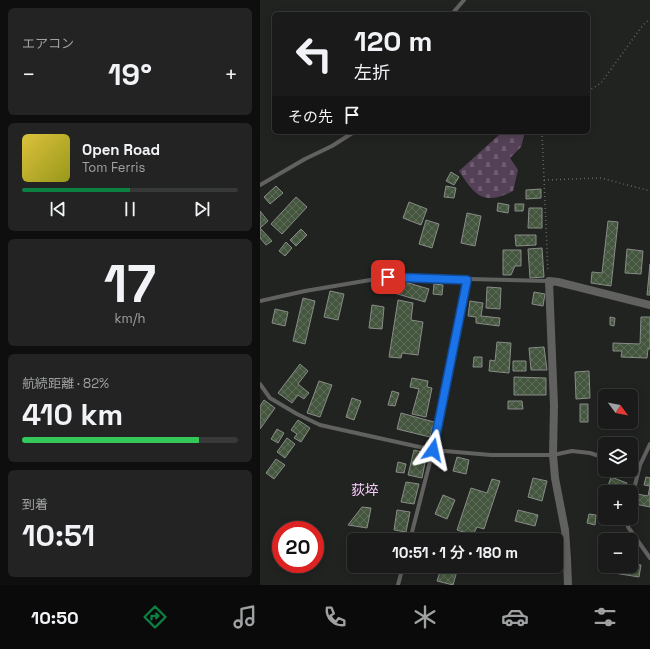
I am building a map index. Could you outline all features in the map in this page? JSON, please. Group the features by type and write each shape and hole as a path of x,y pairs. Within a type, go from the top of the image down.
{"street":[{"path":"568,585 565,530 555,478 549,281 650,305"}],"lane":[{"path":"454,12 464,0"},
{"path":"260,185 305,159 332,146 351,134"},
{"path":"260,301 305,290 388,277 549,281"},
{"path":"412,533 433,450 467,280"},
{"path":"260,384 270,398 297,414 320,425 433,450 491,455 554,455 572,451 590,453 598,456"},
{"path":"635,485 640,465 650,444"},
{"path":"628,525 628,527 650,558"},
{"path":"398,585 401,573"}],"path":[{"path":"590,90 601,83 643,25 650,19"},
{"path":"542,134 549,281"},
{"path":"544,180 602,178 650,191"}],"green space":[{"path":"500,134 524,134 521,147 510,158 518,170 513,191 495,198 481,196 470,187 459,171"}],"building":[{"path":"451,172 459,177 454,185 446,181"},
{"path":"276,186 283,193 270,204 264,197"},
{"path":"446,186 456,188 454,198 444,197"},
{"path":"541,189 541,198 526,199 526,190"},
{"path":"296,197 307,207 282,234 271,224"},
{"path":"409,202 427,209 421,225 403,218"},
{"path":"498,203 509,205 508,213 497,211"},
{"path":"515,204 524,204 523,211 515,211"},
{"path":"529,208 542,208 542,228 528,228"},
{"path":"260,211 268,221 260,228"},
{"path":"467,213 481,216 475,246 461,243"},
{"path":"426,220 439,224 432,248 419,244"},
{"path":"608,221 618,222 611,286 591,283 592,272 602,273"},
{"path":"260,228 272,241 266,245 260,238"},
{"path":"301,229 307,235 296,246 290,240"},
{"path":"515,235 536,235 536,245 516,246"},
{"path":"286,242 292,248 285,256 279,251"},
{"path":"542,248 544,277 530,278 528,249"},
{"path":"627,249 643,251 641,274 625,273"},
{"path":"503,250 521,250 521,266 515,266 511,275 503,275"},
{"path":"650,264 650,295 647,295"},
{"path":"398,280 429,289 425,302 394,293"},
{"path":"434,284 443,285 442,295 433,294"},
{"path":"487,287 501,288 500,309 486,308"},
{"path":"330,291 344,294 338,320 324,317"},
{"path":"534,292 545,294 543,306 532,304"},
{"path":"303,298 315,301 305,344 293,341"},
{"path":"398,300 413,303 411,320 423,322 418,355 402,353 401,358 389,357"},
{"path":"470,301 483,303 481,316 500,318 499,326 476,323 476,317 468,316"},
{"path":"372,305 384,307 382,329 369,328"},
{"path":"275,309 288,312 285,326 272,323"},
{"path":"610,317 615,318 614,326 610,325"},
{"path":"641,317 650,317 650,349 648,349 647,358 621,357 622,351 613,351 613,343 640,344"},
{"path":"497,342 511,343 509,373 489,371 490,360 495,361"},
{"path":"544,347 547,370 531,370 529,348"},
{"path":"474,357 482,357 482,367 473,367"},
{"path":"513,361 526,361 526,371 513,371"},
{"path":"300,364 308,371 298,384 309,393 304,399 298,395 292,403 278,393"},
{"path":"589,371 590,398 576,399 575,372"},
{"path":"514,377 546,378 546,395 514,395"},
{"path":"412,378 428,381 427,387 432,388 426,417 412,414 419,389 410,387"},
{"path":"319,381 332,385 320,417 307,413"},
{"path":"392,391 399,393 395,406 388,405"},
{"path":"352,398 361,401 354,420 346,417"},
{"path":"264,400 275,408 260,429 260,406"},
{"path":"508,401 522,401 523,409 508,409"},
{"path":"580,404 588,404 588,422 580,422"},
{"path":"401,413 434,422 430,437 397,429"},
{"path":"298,420 310,428 301,442 294,438 297,434 291,430"},
{"path":"277,429 284,433 278,443 271,439"},
{"path":"287,438 295,444 285,458 277,452"},
{"path":"414,450 427,453 422,478 408,475"},
{"path":"457,457 469,460 466,474 453,471"},
{"path":"276,459 285,465 274,479 266,473"},
{"path":"398,462 406,464 404,473 396,472"},
{"path":"611,477 627,483 626,485 608,485"},
{"path":"646,477 650,478 650,486 644,485"},
{"path":"533,478 547,481 542,501 528,497"},
{"path":"492,479 500,481 484,529 477,527 474,533 467,533 457,530 471,488 487,493"},
{"path":"406,482 419,484 414,504 401,502"},
{"path":"650,486 650,507 638,505 638,494 648,496"},
{"path":"443,495 455,500 447,519 435,514"},
{"path":"362,507 371,508 367,528 348,525"},
{"path":"397,510 410,512 406,532 394,530"},
{"path":"518,510 538,515 535,526 515,521"},
{"path":"589,514 596,515 595,525 587,523"},
{"path":"638,565 641,565 639,577 614,573 638,573"},
{"path":"440,573 456,573 453,585 437,581"}],"district":[{"name":"荻埣","path":"365,490"}],"route":[{"path":"388,277 467,280 433,450"}]}
